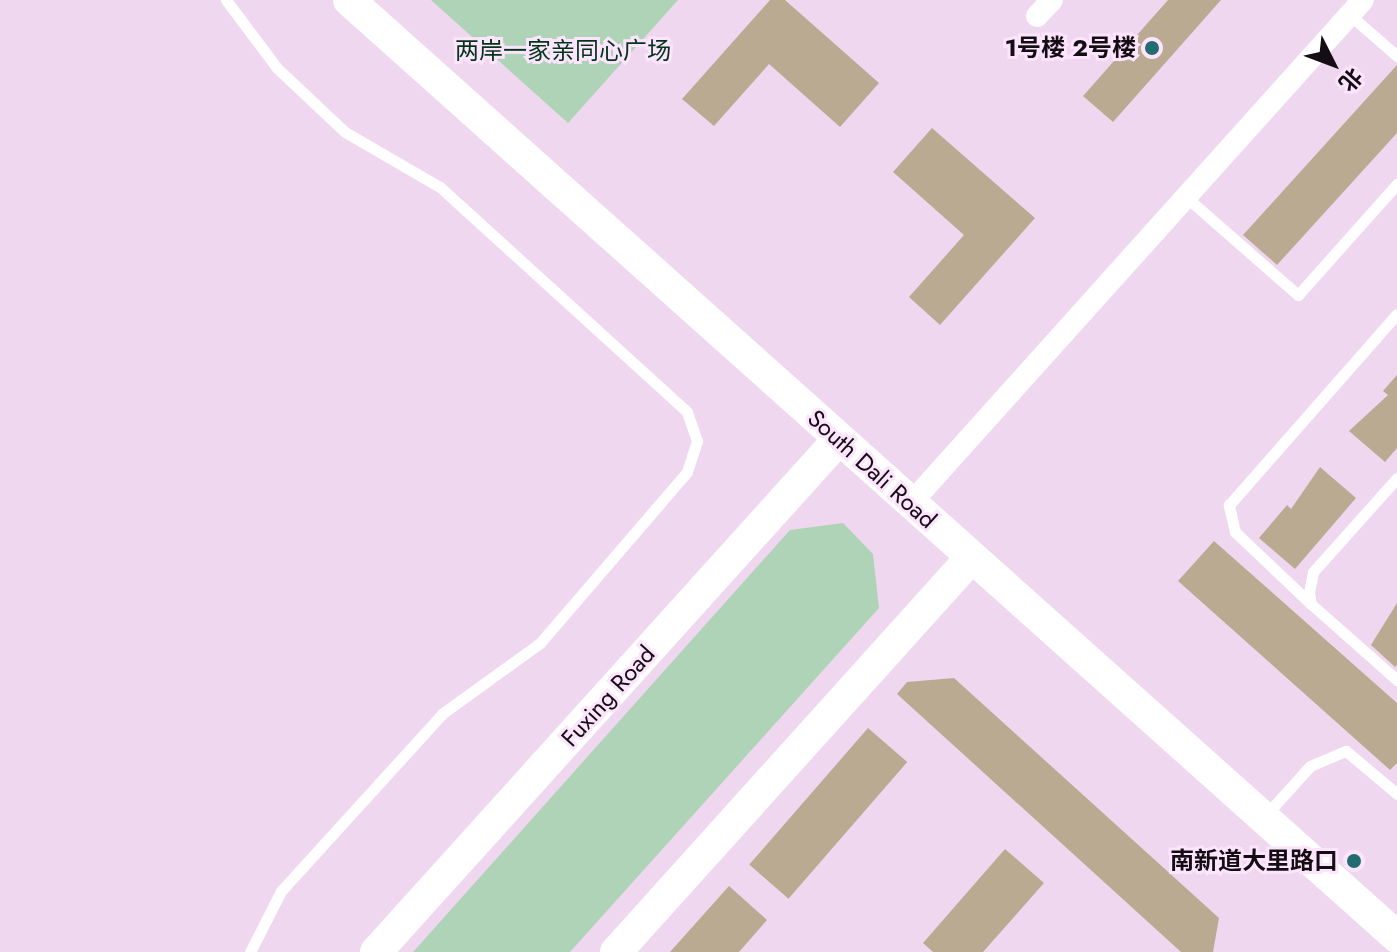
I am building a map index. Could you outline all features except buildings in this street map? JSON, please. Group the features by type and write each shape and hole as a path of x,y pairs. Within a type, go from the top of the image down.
{"main road":[{"name":"South Dali Road","path":"349,0 1397,937"},
{"name":"Fuxing Road","path":"376,952 839,439"},
{"path":"616,952 971,558"}],"street":[{"path":"911,503 1357,7"}],"lane":[{"path":"226,0 277,68 345,132 440,187 687,412 697,441 687,472 540,643 443,713 281,891 250,952"},
{"path":"1357,7 1397,56"},
{"path":"1186,197 1298,295 1397,184"},
{"path":"1397,314 1229,505 1235,532 1397,680"},
{"path":"1311,604 1313,572 1397,478"},
{"path":"1263,817 1310,766 1346,751 1397,794"}],"green space":[{"name":"两岸一家亲同心广场","path":"431,0 678,0 568,123"},
{"path":"843,523 873,554 879,608 570,952 413,952 790,530"}],"place":[{"name":"1号楼 2号楼","path":"1152,48"},
{"name":"南新道大里路口","path":"1354,861"}]}
